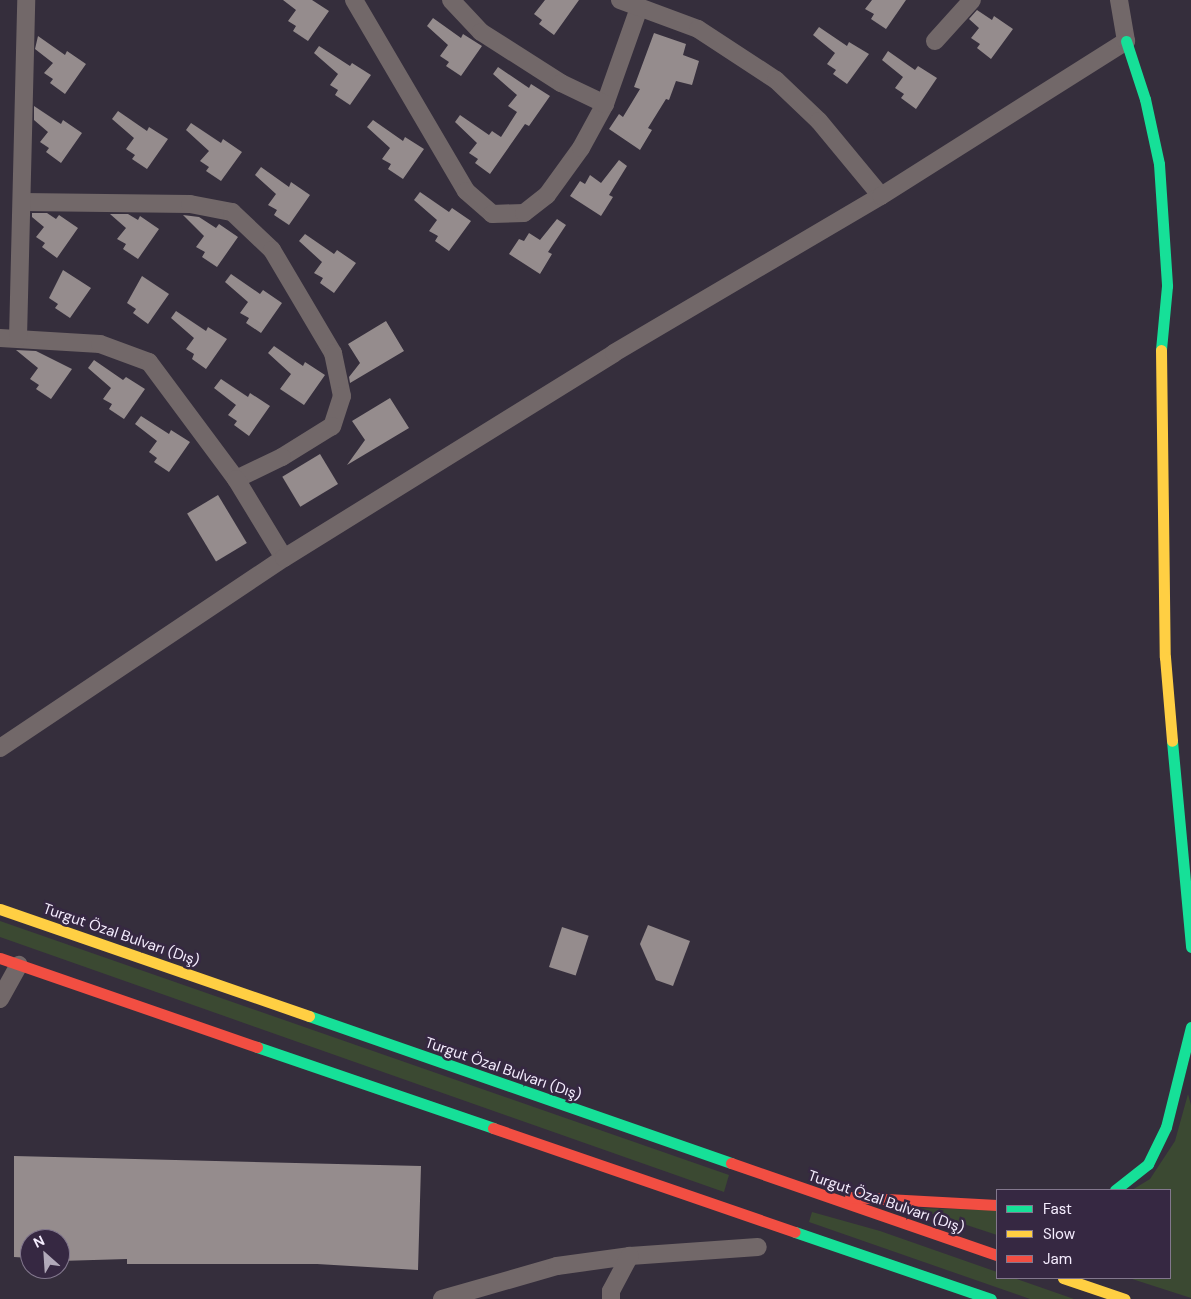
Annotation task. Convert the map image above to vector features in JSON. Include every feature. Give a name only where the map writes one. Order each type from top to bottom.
[{"type":"main road","points":[[1126,42],[1145,99],[1159,164],[1167,286],[1159,367],[1165,657],[1191,947]]},
{"type":"main road","name":"Turgut Özal Bulvarı (Dış)","points":[[0,909],[996,1256]]},
{"type":"main road","points":[[0,958],[991,1299]]},
{"type":"main road","points":[[1116,1189],[1148,1164],[1166,1127],[1191,1027]]},
{"type":"main road","points":[[822,1196],[996,1205]]},
{"type":"main road","points":[[1066,1279],[1125,1299]]},
{"type":"street","points":[[18,338],[26,0]]},
{"type":"street","points":[[354,0],[466,191],[492,214],[524,213],[547,194],[581,148],[605,104],[639,8]]},
{"type":"street","points":[[451,0],[481,32],[561,83],[605,104]]},
{"type":"street","points":[[620,0],[698,29],[776,80],[819,121],[881,196]]},
{"type":"street","points":[[935,41],[972,0]]},
{"type":"street","points":[[0,748],[284,558],[614,353],[881,196],[1126,42],[1119,0]]},
{"type":"street","points":[[22,202],[190,204],[206,207],[232,212],[272,250],[333,353],[342,396],[332,426],[282,457],[236,479]]},
{"type":"street","points":[[0,338],[100,344],[149,362],[236,479],[284,558]]},
{"type":"street","points":[[0,999],[19,965]]},
{"type":"street","points":[[442,1299],[557,1266],[630,1256],[758,1247]]},
{"type":"street","points":[[611,1299],[611,1291],[630,1256]]},
{"type":"green space","points":[[0,921],[729,1175],[724,1192],[0,937]]},
{"type":"green space","points":[[1188,1094],[1191,1105],[1191,1298],[1132,1279],[1171,1279],[1171,1189],[1134,1189],[1150,1179],[1175,1141]]},
{"type":"green space","points":[[915,1208],[996,1210],[996,1235]]},
{"type":"green space","points":[[812,1212],[880,1231],[996,1272],[996,1279],[1017,1279],[1074,1299],[1030,1299],[809,1222]]},
{"type":"building","points":[[283,0],[312,0],[329,11],[308,41],[293,31],[296,26],[288,21],[296,10]]},
{"type":"building","points":[[545,0],[579,0],[554,35],[539,24],[542,20],[534,14]]},
{"type":"building","points":[[872,0],[906,0],[886,29],[871,19],[874,14],[865,9]]},
{"type":"building","points":[[977,10],[992,20],[994,16],[1013,29],[991,59],[977,48],[980,44],[971,38],[979,28],[969,19]]},
{"type":"building","points":[[433,18],[461,38],[463,34],[482,46],[461,76],[446,66],[449,62],[440,56],[448,45],[427,26]]},
{"type":"building","points":[[819,27],[847,46],[849,42],[869,54],[847,84],[833,74],[836,70],[827,64],[835,53],[813,35]]},
{"type":"building","points":[[654,33],[686,44],[683,55],[699,61],[692,85],[676,81],[669,100],[666,99],[648,128],[652,130],[640,150],[609,129],[619,114],[623,117],[640,89],[634,87]]},
{"type":"building","points":[[38,36],[65,55],[67,51],[86,64],[65,94],[50,83],[53,79],[44,73],[53,63],[35,49]]},
{"type":"building","points":[[319,46],[350,66],[352,63],[371,75],[350,105],[335,95],[338,90],[330,85],[338,74],[314,53]]},
{"type":"building","points":[[888,51],[915,70],[918,66],[937,78],[916,109],[901,98],[904,94],[895,88],[903,77],[882,60]]},
{"type":"building","points":[[498,67],[529,88],[531,84],[550,96],[529,126],[525,124],[490,174],[475,163],[478,159],[469,153],[477,143],[455,122],[460,115],[489,135],[492,131],[501,137],[517,112],[508,106],[517,95],[493,74]]},
{"type":"building","points":[[34,106],[61,124],[63,120],[82,133],[61,163],[46,152],[49,148],[40,142],[48,132],[34,120]]},
{"type":"building","points":[[118,111],[147,131],[149,127],[168,139],[147,169],[132,159],[135,155],[126,149],[134,138],[112,119]]},
{"type":"building","points":[[373,120],[403,141],[405,137],[424,149],[403,179],[388,169],[391,164],[382,159],[390,148],[367,127]]},
{"type":"building","points":[[191,123],[221,143],[223,139],[242,152],[221,181],[206,171],[209,167],[200,161],[209,151],[186,130]]},
{"type":"building","points":[[619,160],[627,166],[609,195],[613,197],[601,216],[570,196],[580,181],[585,184],[590,175],[601,183]]},
{"type":"building","points":[[261,167],[289,187],[291,182],[310,195],[289,225],[274,215],[277,210],[268,205],[276,194],[255,175]]},
{"type":"building","points":[[420,192],[449,212],[452,208],[471,221],[449,251],[435,241],[438,236],[429,231],[437,220],[414,200]]},
{"type":"building","points":[[32,213],[47,213],[56,219],[59,215],[78,228],[57,258],[42,247],[45,243],[36,237],[44,227],[32,217]]},
{"type":"building","points":[[110,214],[128,214],[138,220],[140,216],[159,229],[138,259],[123,249],[126,244],[117,239],[126,228]]},
{"type":"building","points":[[183,215],[199,217],[216,228],[219,224],[238,237],[217,267],[202,257],[205,252],[196,247],[204,236]]},
{"type":"building","points":[[557,219],[566,225],[548,252],[552,254],[540,274],[509,254],[519,239],[524,241],[529,233],[540,240]]},
{"type":"building","points":[[305,234],[334,254],[337,250],[356,263],[334,293],[320,283],[323,278],[314,273],[322,262],[299,241]]},
{"type":"building","points":[[63,270],[91,288],[70,318],[55,308],[58,304],[49,298]]},
{"type":"building","points":[[231,274],[260,294],[263,290],[282,303],[261,333],[246,323],[249,318],[240,313],[248,302],[225,282]]},
{"type":"building","points":[[142,276],[169,294],[148,324],[133,313],[136,309],[127,303]]},
{"type":"building","points":[[176,311],[206,331],[208,327],[227,339],[206,369],[192,359],[194,354],[186,349],[194,338],[171,318]]},
{"type":"building","points":[[386,321],[404,351],[350,383],[349,377],[360,363],[348,344]]},
{"type":"building","points":[[274,346],[303,366],[305,362],[325,375],[304,405],[280,389],[291,374],[268,353]]},
{"type":"building","points":[[16,350],[36,351],[72,369],[51,399],[36,389],[39,385],[30,379],[38,368]]},
{"type":"building","points":[[94,360],[123,380],[126,377],[145,389],[124,419],[109,409],[112,404],[103,399],[111,388],[88,368]]},
{"type":"building","points":[[221,379],[248,397],[250,393],[270,406],[249,436],[234,425],[237,421],[228,415],[236,405],[214,388]]},
{"type":"building","points":[[390,398],[409,428],[347,465],[365,440],[352,421]]},
{"type":"building","points":[[141,416],[169,434],[171,430],[190,442],[169,472],[154,462],[157,458],[149,452],[157,441],[135,424]]},
{"type":"building","points":[[320,454],[338,484],[300,507],[282,477]]},
{"type":"building","points":[[218,495],[247,543],[216,562],[187,514]]},
{"type":"building","points":[[648,925],[690,941],[673,986],[656,980],[640,944]]},
{"type":"building","points":[[562,927],[589,936],[576,976],[549,967]]},
{"type":"building","points":[[14,1156],[421,1166],[418,1270],[317,1264],[127,1264],[127,1259],[70,1261],[70,1229],[20,1229],[20,1257],[14,1257]]},
{"type":"traffic: fast","points":[[1126,41],[1145,99],[1159,164],[1167,286],[1161,350]]},
{"type":"traffic: fast","points":[[1172,741],[1191,947]]},
{"type":"traffic: fast","points":[[309,1016],[731,1163]]},
{"type":"traffic: fast","points":[[1116,1189],[1148,1164],[1166,1127],[1191,1027]]},
{"type":"traffic: fast","points":[[257,1047],[493,1128]]},
{"type":"traffic: fast","points":[[795,1232],[991,1299]]},
{"type":"traffic: slow","points":[[1161,350],[1165,657],[1172,741]]},
{"type":"traffic: slow","points":[[0,909],[309,1016]]},
{"type":"traffic: slow","points":[[1066,1279],[1125,1299]]},
{"type":"traffic: jam","points":[[0,958],[257,1047]]},
{"type":"traffic: jam","points":[[493,1128],[795,1232]]},
{"type":"traffic: jam","points":[[731,1163],[996,1255]]},
{"type":"traffic: jam","points":[[850,1197],[996,1205]]}]
